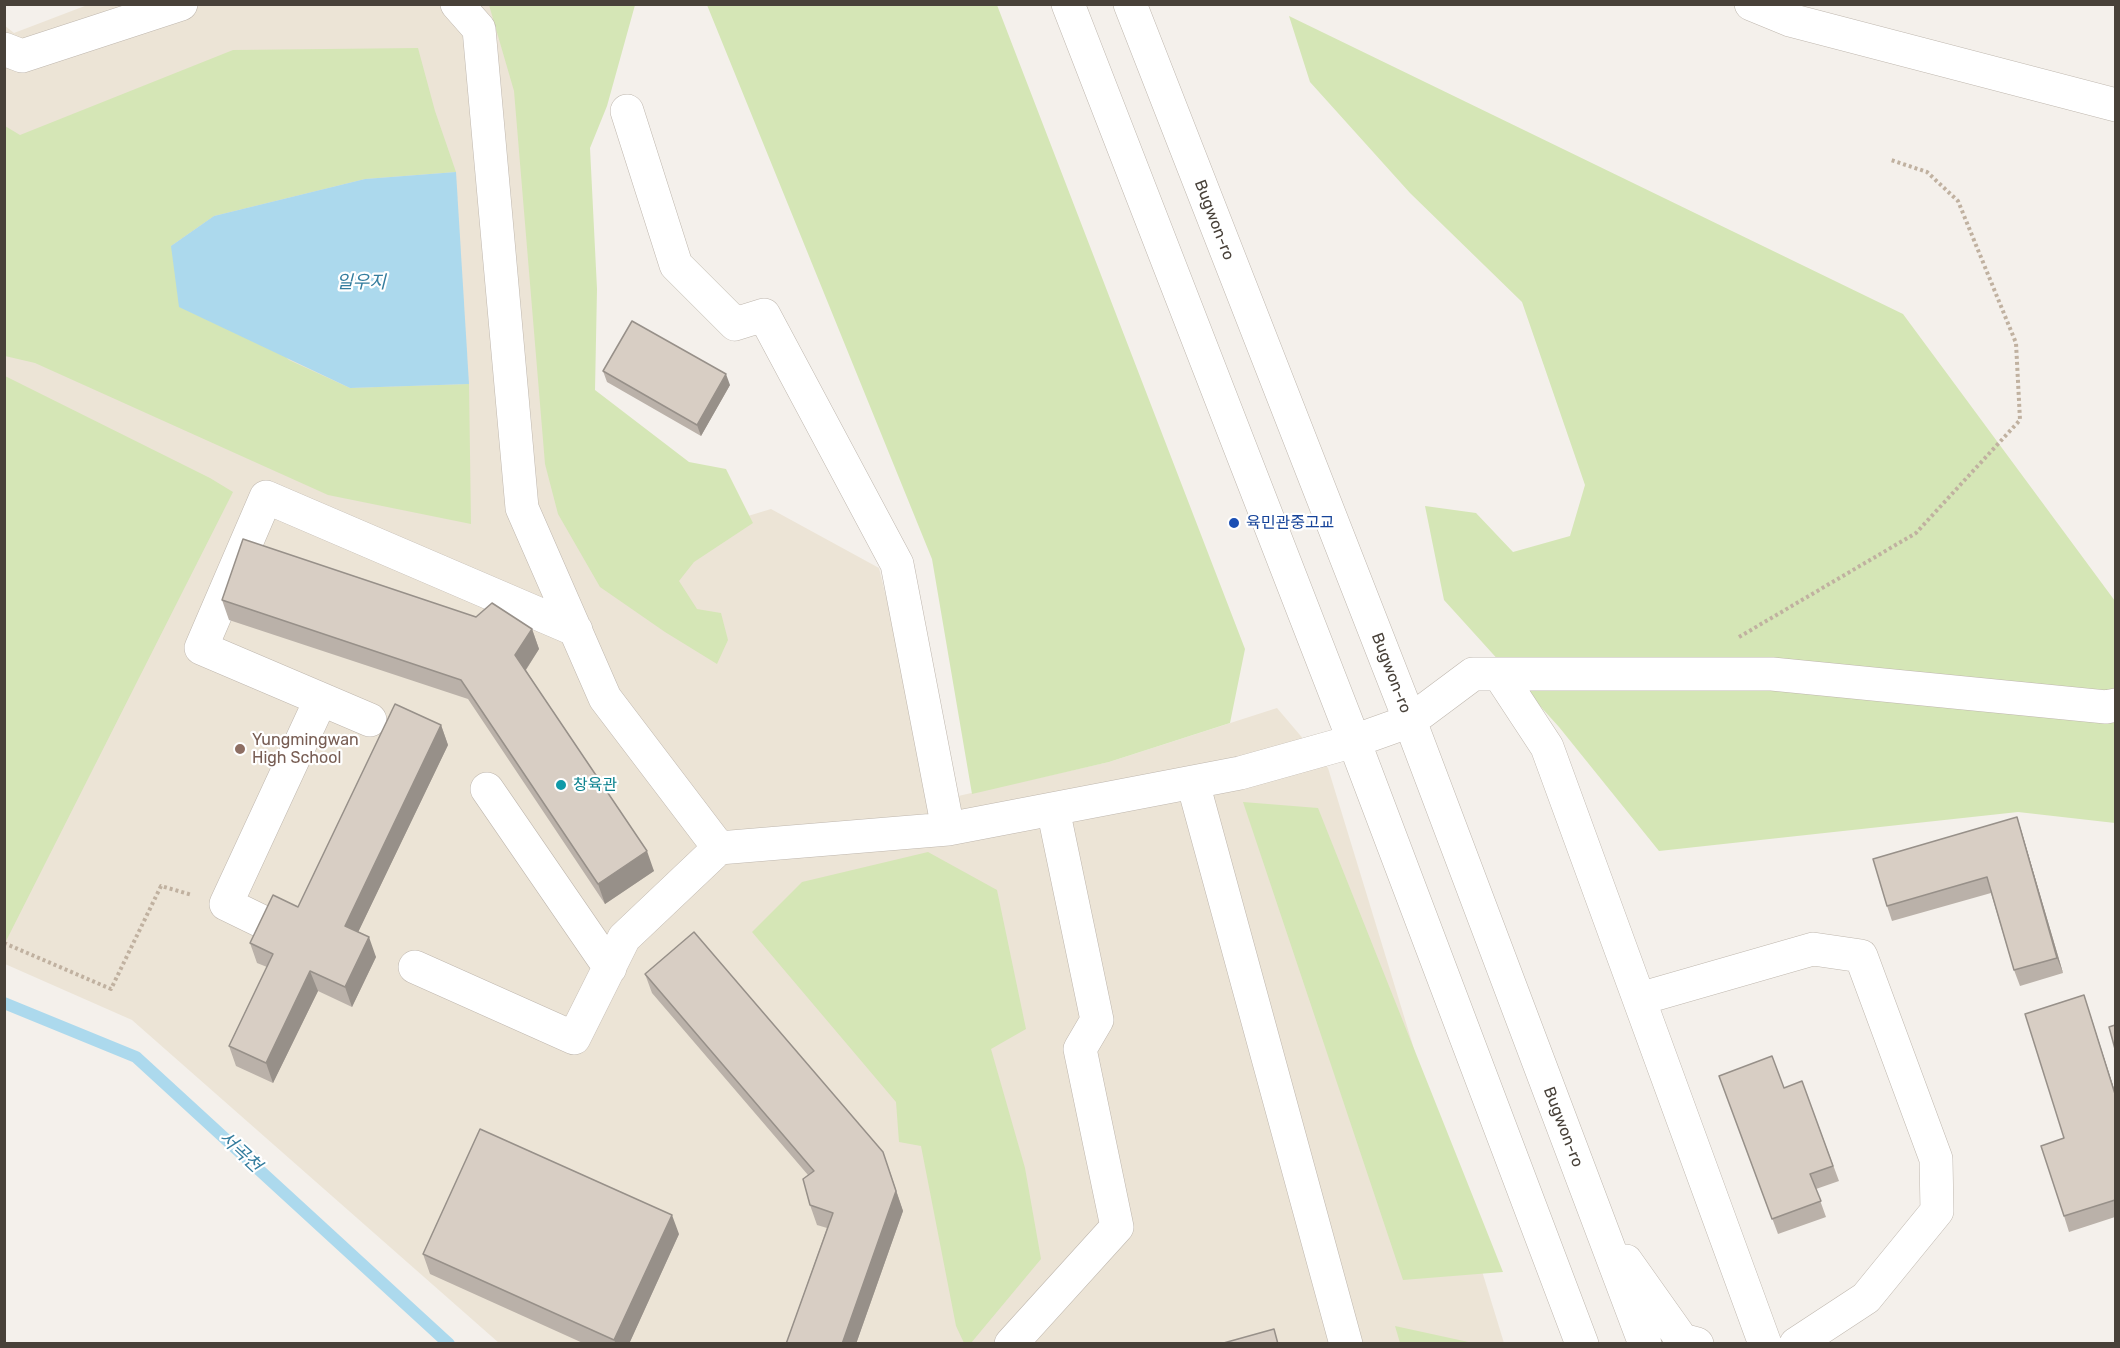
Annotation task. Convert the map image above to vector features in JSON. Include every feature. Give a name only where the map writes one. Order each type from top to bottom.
[{"type":"street","points":[[4,49],[22,56],[181,4]]},
{"type":"street","points":[[457,4],[479,29],[522,508],[605,698],[718,848]]},
{"type":"street","points":[[1068,4],[1354,741],[1582,1344]]},
{"type":"street","name":"Bugwon-ro","points":[[1130,4],[1410,721],[1645,1344]]},
{"type":"street","points":[[1751,4],[1790,20],[2115,105]]},
{"type":"street","points":[[627,111],[676,265],[735,324],[764,315],[897,564],[948,829]]},
{"type":"street","points":[[370,720],[201,648],[266,497],[576,630]]},
{"type":"street","points":[[415,967],[574,1038],[624,938],[718,848],[948,829],[1240,773],[1354,741],[1410,721],[1473,674],[1772,674],[2106,707],[2115,705]]},
{"type":"street","points":[[1499,674],[1547,747],[1765,1344]]},
{"type":"street","points":[[263,922],[226,904],[321,699]]},
{"type":"street","points":[[1193,783],[1346,1344]]},
{"type":"street","points":[[487,789],[610,968]]},
{"type":"street","points":[[1011,1344],[1117,1227],[1080,1049],[1097,1020],[1053,809]]},
{"type":"street","points":[[1639,999],[1813,949],[1861,956],[1936,1159],[1937,1211],[1866,1298],[1796,1344]]},
{"type":"street","points":[[1599,1223],[1682,1340],[1697,1344]]},
{"type":"path","points":[[1736,639],[1916,533],[2020,420],[2016,343],[1958,201],[1928,172],[1892,160]]},
{"type":"path","points":[[4,943],[111,989],[161,886],[226,904]]},
{"type":"shaded area","points":[[90,4],[548,5],[578,437],[669,540],[771,509],[879,568],[936,801],[1109,762],[1277,708],[1328,768],[1504,1343],[499,1343],[132,1020],[5,964],[4,25],[14,33]]},
{"type":"green space","points":[[489,5],[635,5],[607,106],[590,148],[597,289],[595,390],[689,462],[726,469],[753,523],[694,562],[679,581],[697,609],[721,613],[728,640],[717,664],[665,632],[600,587],[558,514],[545,464],[514,91]]},
{"type":"green space","points":[[707,5],[997,5],[1245,649],[1230,723],[1109,762],[972,794],[932,559]]},
{"type":"green space","points":[[1289,16],[1903,314],[2115,601],[2115,823],[2018,812],[1659,851],[1559,727],[1444,600],[1425,506],[1476,513],[1513,552],[1570,536],[1585,485],[1522,302],[1410,193],[1310,82]]},
{"type":"green space","points":[[418,48],[435,111],[456,172],[365,179],[214,216],[171,246],[289,360],[350,388],[469,384],[471,524],[328,495],[35,363],[5,356],[5,126],[20,135],[233,50]]},
{"type":"green space","points":[[5,376],[210,478],[233,492],[5,943]]},
{"type":"green space","points":[[1243,802],[1318,808],[1503,1272],[1403,1280]]},
{"type":"green space","points":[[928,852],[997,890],[1026,1029],[991,1049],[1025,1168],[1041,1259],[971,1343],[964,1343],[956,1326],[921,1146],[899,1142],[896,1102],[752,932],[802,882]]},
{"type":"green space","points":[[1395,1326],[1473,1343],[1400,1343]]},
{"type":"water","name":"일우지","points":[[456,172],[469,384],[350,388],[179,307],[171,246],[214,216],[365,179]]},
{"type":"building","points":[[632,321],[726,374],[697,425],[603,371]]},
{"type":"building","name":"창육관","points":[[243,539],[476,617],[492,603],[532,629],[515,655],[647,851],[598,884],[461,680],[222,600]]},
{"type":"building","points":[[395,704],[441,725],[345,926],[369,937],[345,987],[310,971],[266,1063],[229,1046],[273,954],[250,943],[273,895],[298,907]]},
{"type":"building","points":[[2017,817],[2057,958],[2014,970],[1987,877],[1887,906],[1873,859]]},
{"type":"building","points":[[694,932],[883,1152],[896,1191],[842,1344],[786,1344],[833,1213],[810,1205],[803,1179],[814,1171],[645,974]]},
{"type":"building","points":[[2084,995],[2115,1094],[2115,1200],[2064,1216],[2041,1146],[2064,1138],[2025,1014]]},
{"type":"building","points":[[2115,1025],[2115,1049],[2109,1027]]},
{"type":"building","points":[[1772,1056],[1784,1088],[1802,1081],[1833,1166],[1810,1174],[1821,1201],[1772,1219],[1719,1076]]},
{"type":"building","points":[[480,1129],[672,1215],[614,1340],[423,1254]]},
{"type":"building","points":[[1274,1329],[1278,1344],[1220,1344]]},
{"type":"waterway","name":"서곡천","points":[[4,1003],[136,1057],[449,1344]]},
{"type":"place","name":"육민관중고교","points":[[1234,523]]},
{"type":"place","name":"Yungmingwan High School","points":[[240,749]]},
{"type":"place","name":"창육관","points":[[561,785]]}]
